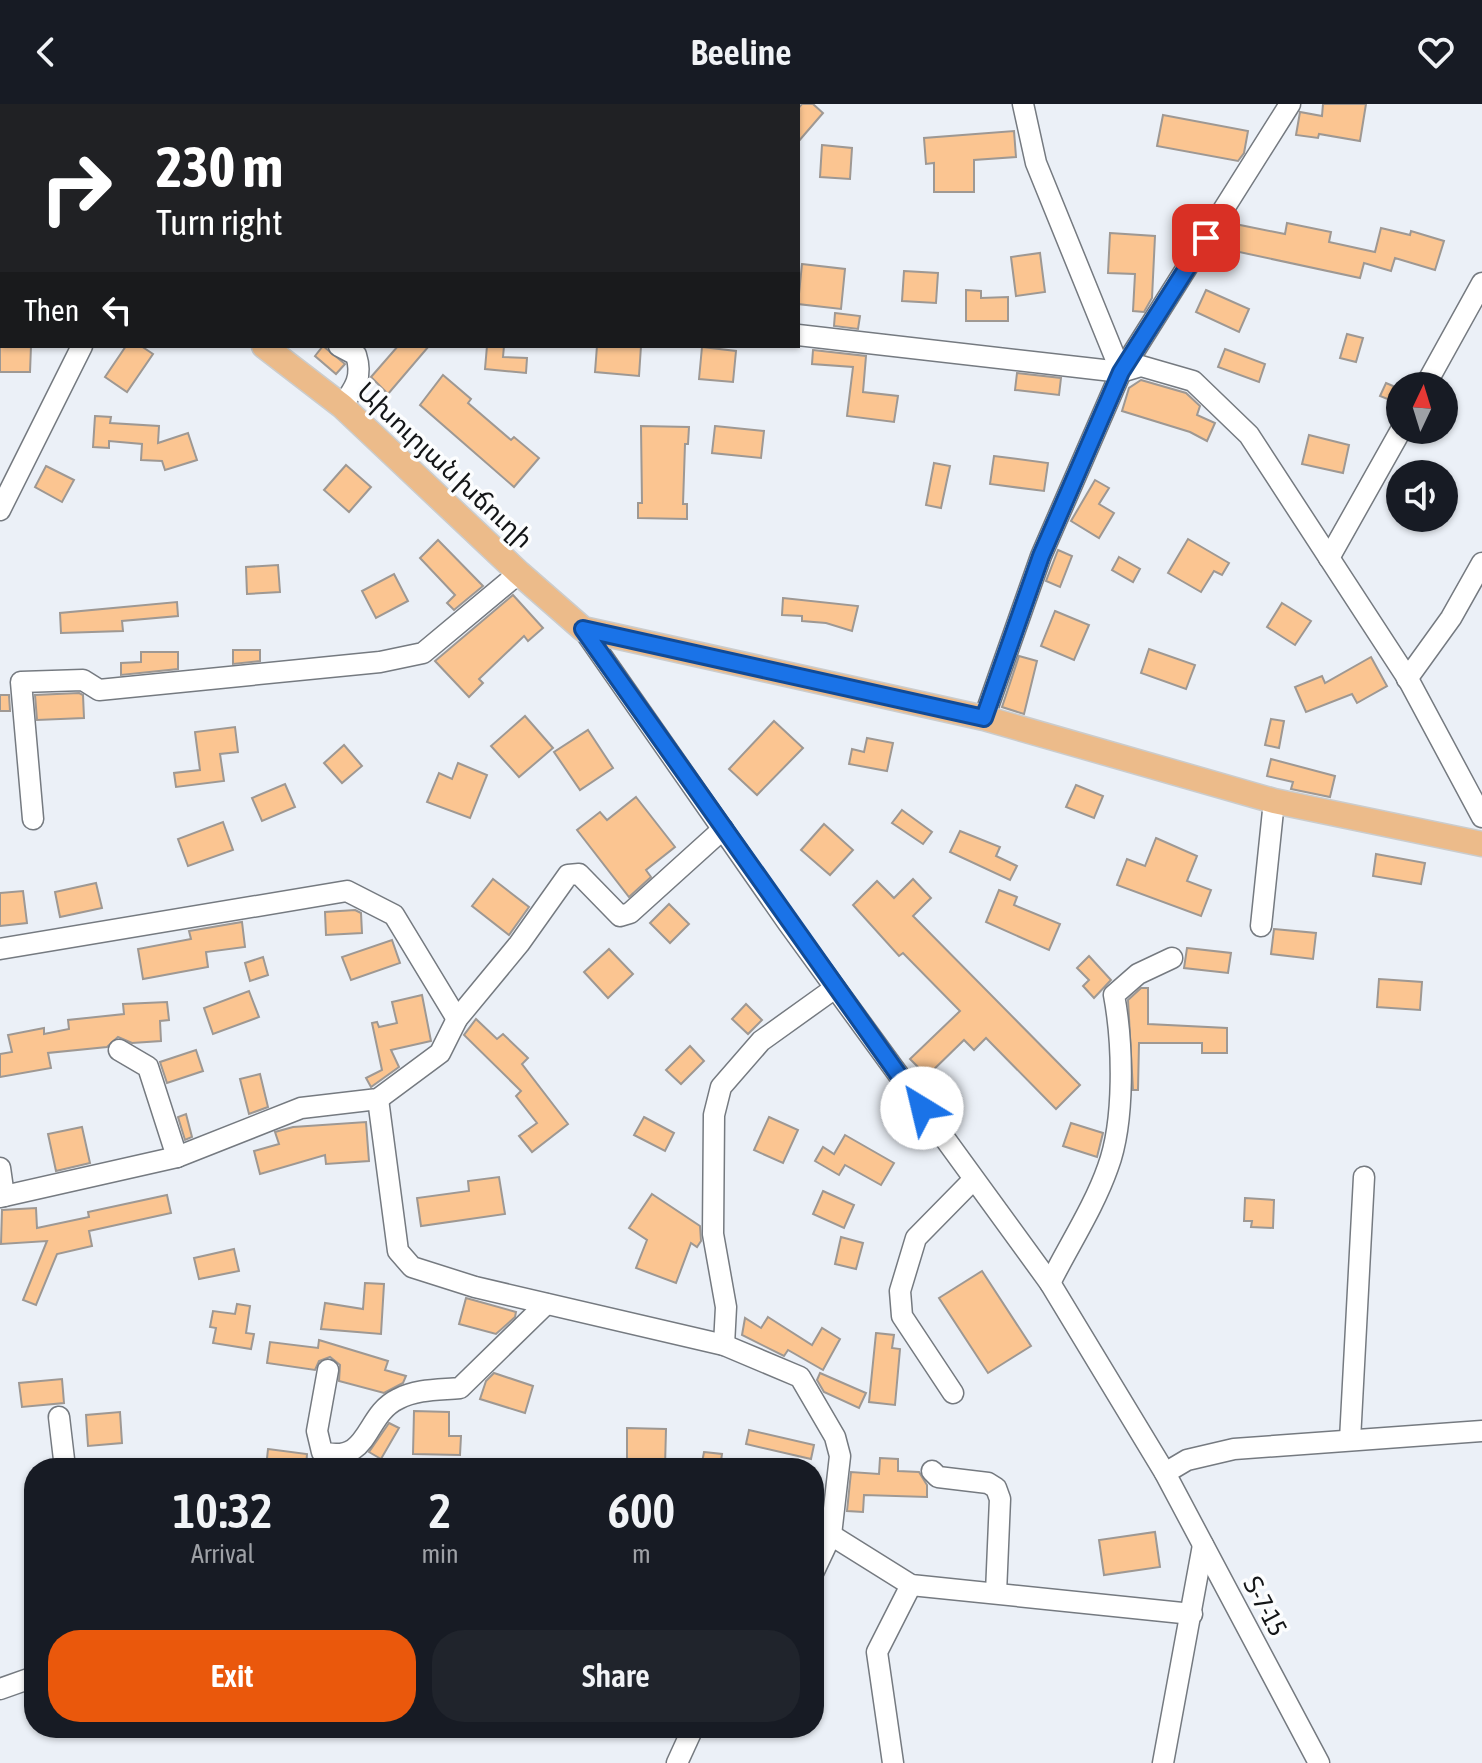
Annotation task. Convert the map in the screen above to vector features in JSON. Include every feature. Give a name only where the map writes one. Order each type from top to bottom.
[{"type":"main road","name":"Ախուրյան խճուղի","points":[[267,348],[342,406],[583,629]]},
{"type":"main road","points":[[583,629],[984,718],[1274,801],[1482,844]]},
{"type":"street","points":[[1023,104],[1036,163],[1121,372]]},
{"type":"street","points":[[984,718],[1041,556],[1121,372],[1290,104]]},
{"type":"street","points":[[1433,372],[1482,283]]},
{"type":"street","points":[[800,335],[1121,372],[1141,366],[1193,381],[1249,435],[1407,679],[1482,817]]},
{"type":"street","points":[[0,510],[81,348]]},
{"type":"street","points":[[342,406],[357,385],[360,368],[356,355],[343,348]]},
{"type":"street","points":[[1329,558],[1393,444]]},
{"type":"street","points":[[1407,679],[1451,618],[1482,563]]},
{"type":"street","points":[[33,819],[21,682],[83,680],[99,690],[380,662],[423,653],[519,573]]},
{"type":"street","name":"Տ-7-15","points":[[583,629],[835,988],[1050,1283],[1165,1473],[1319,1763]]},
{"type":"street","points":[[1261,926],[1274,801]]},
{"type":"street","points":[[0,1168],[2,1196],[177,1157],[301,1108],[378,1099],[440,1053],[457,1019],[519,944],[568,875],[579,874],[620,916],[630,913],[723,829]]},
{"type":"street","points":[[0,949],[347,891],[394,915],[457,1019]]},
{"type":"street","points":[[1050,1283],[1108,1169],[1117,1136],[1120,1023],[1114,995],[1138,974],[1172,958]]},
{"type":"street","points":[[724,1345],[726,1307],[713,1234],[714,1115],[721,1087],[761,1041],[835,988]]},
{"type":"street","points":[[119,1050],[148,1067],[177,1157]]},
{"type":"street","points":[[378,1099],[398,1251],[412,1267],[475,1287],[724,1345],[800,1377],[835,1437],[840,1456],[831,1535],[824,1550]]},
{"type":"street","points":[[1350,1440],[1364,1177]]},
{"type":"street","points":[[953,1393],[902,1316],[900,1291],[916,1238],[973,1180]]},
{"type":"street","points":[[328,1370],[317,1431],[322,1452],[337,1456],[354,1451],[394,1400],[420,1391],[460,1388],[546,1304]]},
{"type":"street","points":[[59,1417],[64,1458]]},
{"type":"street","points":[[1165,1473],[1187,1460],[1234,1449],[1482,1431]]},
{"type":"street","points":[[932,1471],[938,1477],[988,1483],[996,1488],[1000,1499],[996,1593]]},
{"type":"street","points":[[831,1535],[911,1585],[1192,1614]]},
{"type":"street","points":[[1163,1763],[1203,1545]]},
{"type":"street","points":[[893,1763],[877,1652],[911,1585]]},
{"type":"street","points":[[0,1689],[24,1681]]},
{"type":"street","points":[[677,1763],[688,1738]]},
{"type":"building","points":[[813,104],[823,113],[800,140],[800,106]]},
{"type":"building","points":[[1323,104],[1366,104],[1360,141],[1319,134],[1318,138],[1296,135],[1300,112],[1322,116]]},
{"type":"building","points":[[1163,115],[1248,131],[1244,153],[1238,161],[1157,146]]},
{"type":"building","points":[[1014,131],[1016,157],[974,160],[974,192],[934,192],[934,163],[926,164],[924,138]]},
{"type":"building","points":[[822,145],[852,148],[850,179],[820,177]]},
{"type":"building","points":[[1287,223],[1331,232],[1329,242],[1375,252],[1381,228],[1410,235],[1411,231],[1444,241],[1435,270],[1395,258],[1391,271],[1364,263],[1360,278],[1230,250],[1235,224],[1285,234]]},
{"type":"building","points":[[1110,233],[1155,236],[1152,298],[1144,312],[1133,311],[1135,274],[1108,273]]},
{"type":"building","points":[[1040,253],[1045,292],[1016,296],[1011,257]]},
{"type":"building","points":[[802,264],[845,269],[841,309],[800,304]]},
{"type":"building","points":[[904,271],[938,273],[936,303],[902,301]]},
{"type":"building","points":[[966,290],[981,291],[981,298],[1008,297],[1008,321],[966,321]]},
{"type":"building","points":[[1206,290],[1249,309],[1239,332],[1196,312]]},
{"type":"building","points":[[835,313],[860,316],[858,329],[834,326]]},
{"type":"building","points":[[1347,334],[1363,338],[1356,362],[1340,358]]},
{"type":"building","points":[[0,348],[31,348],[30,372],[0,372]]},
{"type":"building","points":[[125,348],[144,348],[153,354],[127,392],[105,377]]},
{"type":"building","points":[[321,348],[325,348],[345,364],[336,374],[315,356]]},
{"type":"building","points":[[396,348],[427,348],[388,394],[371,377]]},
{"type":"building","points":[[487,348],[504,348],[503,357],[527,358],[526,373],[485,369]]},
{"type":"building","points":[[597,348],[641,348],[639,376],[595,372]]},
{"type":"building","points":[[702,348],[736,351],[733,382],[699,379]]},
{"type":"building","points":[[1225,349],[1265,364],[1259,382],[1218,367]]},
{"type":"building","points":[[813,350],[866,356],[863,392],[898,396],[894,422],[847,416],[853,367],[812,364]]},
{"type":"building","points":[[1017,373],[1061,378],[1059,395],[1015,390]]},
{"type":"building","points":[[443,375],[471,399],[468,403],[511,440],[514,437],[539,458],[514,487],[420,405]]},
{"type":"building","points":[[1141,380],[1186,393],[1200,406],[1197,415],[1215,423],[1207,441],[1190,432],[1122,411],[1129,388]]},
{"type":"building","points":[[1386,383],[1386,398],[1380,396]]},
{"type":"building","points":[[95,416],[111,417],[110,423],[159,426],[158,443],[188,433],[197,460],[165,470],[162,461],[141,460],[142,444],[109,441],[109,448],[93,447]]},
{"type":"building","points":[[641,426],[689,427],[688,444],[685,444],[683,504],[687,504],[687,519],[638,518],[638,503],[642,503]]},
{"type":"building","points":[[715,426],[764,431],[761,458],[712,453]]},
{"type":"building","points":[[1309,435],[1349,445],[1343,473],[1302,464]]},
{"type":"building","points":[[994,456],[1048,463],[1044,491],[990,484]]},
{"type":"building","points":[[934,463],[950,466],[941,508],[926,505]]},
{"type":"building","points":[[346,465],[371,487],[349,512],[324,490]]},
{"type":"building","points":[[46,466],[74,480],[62,502],[35,487]]},
{"type":"building","points":[[1095,480],[1109,488],[1099,504],[1114,513],[1099,538],[1071,521]]},
{"type":"building","points":[[1188,539],[1229,563],[1222,575],[1214,571],[1201,592],[1168,573]]},
{"type":"building","points":[[438,540],[483,586],[454,610],[447,603],[455,595],[420,558]]},
{"type":"building","points":[[1058,550],[1072,556],[1060,587],[1046,581]]},
{"type":"building","points":[[1119,557],[1140,569],[1133,582],[1112,570]]},
{"type":"building","points":[[278,565],[280,592],[247,594],[246,567]]},
{"type":"building","points":[[394,574],[408,601],[376,618],[362,591]]},
{"type":"building","points":[[513,595],[543,628],[528,641],[524,636],[479,679],[483,683],[469,697],[435,661]]},
{"type":"building","points":[[783,598],[858,606],[852,631],[826,623],[802,621],[802,616],[782,615]]},
{"type":"building","points":[[177,602],[178,616],[122,621],[123,631],[61,633],[60,613]]},
{"type":"building","points":[[1282,603],[1311,621],[1295,645],[1267,627]]},
{"type":"building","points":[[1055,611],[1089,625],[1074,660],[1041,646]]},
{"type":"building","points":[[1149,649],[1195,665],[1186,689],[1141,673]]},
{"type":"building","points":[[233,650],[260,650],[260,661],[233,664]]},
{"type":"building","points":[[141,652],[178,652],[178,669],[121,675],[121,663],[141,662]]},
{"type":"building","points":[[1019,656],[1037,661],[1024,714],[1002,707]]},
{"type":"building","points":[[1371,657],[1387,686],[1357,703],[1352,694],[1306,712],[1295,687],[1322,676],[1325,683]]},
{"type":"building","points":[[0,695],[9,695],[10,711],[0,711]]},
{"type":"building","points":[[35,695],[83,695],[84,718],[37,720]]},
{"type":"building","points":[[525,716],[553,748],[519,777],[491,746]]},
{"type":"building","points":[[1271,719],[1284,721],[1279,748],[1265,745]]},
{"type":"building","points":[[774,721],[803,748],[757,795],[729,769]]},
{"type":"building","points":[[235,727],[238,752],[220,754],[224,781],[176,787],[174,773],[200,770],[195,732]]},
{"type":"building","points":[[588,730],[613,768],[580,790],[554,752]]},
{"type":"building","points":[[867,738],[893,743],[887,771],[849,764],[852,749],[864,752]]},
{"type":"building","points":[[344,745],[362,766],[342,783],[324,763]]},
{"type":"building","points":[[1271,759],[1335,776],[1330,797],[1291,789],[1293,782],[1267,776]]},
{"type":"building","points":[[458,763],[487,775],[470,818],[427,802],[439,773],[452,779]]},
{"type":"building","points":[[285,784],[295,807],[262,821],[252,798]]},
{"type":"building","points":[[1076,785],[1103,796],[1094,818],[1066,807]]},
{"type":"building","points":[[636,797],[675,847],[646,870],[651,877],[629,897],[577,830],[600,812],[607,820]]},
{"type":"building","points":[[902,810],[932,832],[923,844],[892,823]]},
{"type":"building","points":[[223,822],[233,850],[188,866],[178,839]]},
{"type":"building","points":[[824,824],[853,850],[830,875],[801,850]]},
{"type":"building","points":[[960,831],[1000,847],[996,856],[1017,866],[1010,880],[950,852]]},
{"type":"building","points":[[1156,838],[1197,856],[1187,881],[1211,890],[1201,916],[1117,885],[1127,859],[1145,866]]},
{"type":"building","points":[[1376,854],[1425,863],[1421,884],[1373,876]]},
{"type":"building","points":[[493,879],[529,907],[509,935],[472,906]]},
{"type":"building","points":[[913,879],[931,898],[913,916],[1080,1085],[1056,1109],[986,1038],[974,1050],[964,1040],[927,1076],[910,1059],[960,1011],[903,953],[899,956],[853,905],[877,881],[894,898]]},
{"type":"building","points":[[96,883],[102,908],[60,917],[55,892]]},
{"type":"building","points":[[999,890],[1017,897],[1014,905],[1060,924],[1049,950],[986,922]]},
{"type":"building","points":[[23,891],[27,923],[0,926],[0,893]]},
{"type":"building","points":[[669,904],[689,924],[670,943],[650,923]]},
{"type":"building","points":[[355,910],[361,913],[362,933],[326,935],[325,912]]},
{"type":"building","points":[[242,922],[245,947],[206,952],[208,967],[143,979],[138,949],[191,939],[189,931]]},
{"type":"building","points":[[1274,929],[1316,933],[1313,959],[1271,954]]},
{"type":"building","points":[[392,940],[400,963],[351,980],[342,957]]},
{"type":"building","points":[[1187,948],[1231,953],[1228,973],[1184,968]]},
{"type":"building","points":[[609,949],[633,974],[608,998],[584,972]]},
{"type":"building","points":[[1089,956],[1111,980],[1094,998],[1083,986],[1089,980],[1077,968]]},
{"type":"building","points":[[263,957],[268,975],[250,981],[245,963]]},
{"type":"building","points":[[1379,979],[1422,982],[1420,1010],[1377,1007]]},
{"type":"building","points":[[1141,988],[1148,988],[1148,1024],[1227,1028],[1227,1053],[1202,1053],[1202,1043],[1139,1043],[1138,1090],[1133,1090],[1128,1000]]},
{"type":"building","points":[[249,991],[259,1017],[213,1034],[204,1008]]},
{"type":"building","points":[[422,995],[431,1041],[391,1050],[399,1067],[371,1087],[366,1078],[382,1070],[372,1023],[377,1022],[379,1027],[397,1023],[392,1002]]},
{"type":"building","points":[[167,1002],[169,1020],[160,1021],[161,1041],[132,1043],[118,1037],[107,1047],[48,1053],[51,1068],[0,1077],[0,1054],[12,1052],[8,1035],[44,1028],[44,1034],[69,1029],[68,1020],[124,1014],[123,1004]]},
{"type":"building","points":[[746,1004],[762,1020],[748,1034],[732,1019]]},
{"type":"building","points":[[476,1019],[497,1039],[503,1034],[528,1058],[522,1064],[568,1124],[532,1152],[519,1136],[537,1123],[516,1096],[521,1091],[464,1035]]},
{"type":"building","points":[[690,1046],[704,1061],[681,1084],[666,1070]]},
{"type":"building","points":[[196,1050],[203,1071],[167,1083],[160,1062]]},
{"type":"building","points":[[260,1074],[268,1107],[249,1114],[240,1079]]},
{"type":"building","points":[[186,1114],[192,1137],[185,1140],[178,1117]]},
{"type":"building","points":[[644,1117],[674,1133],[665,1151],[634,1135]]},
{"type":"building","points":[[769,1117],[798,1130],[783,1163],[754,1150]]},
{"type":"building","points":[[366,1122],[369,1161],[326,1164],[325,1155],[260,1174],[254,1151],[279,1144],[275,1132],[293,1127]]},
{"type":"building","points":[[1071,1123],[1103,1133],[1097,1157],[1063,1146]]},
{"type":"building","points":[[82,1127],[90,1163],[56,1171],[48,1134]]},
{"type":"building","points":[[845,1135],[894,1163],[881,1185],[845,1165],[839,1175],[815,1161],[823,1147],[834,1154]]},
{"type":"building","points":[[499,1177],[505,1214],[421,1226],[417,1198],[469,1191],[468,1181]]},
{"type":"building","points":[[823,1191],[854,1205],[844,1228],[813,1214]]},
{"type":"building","points":[[652,1194],[700,1226],[701,1241],[697,1247],[691,1243],[676,1283],[636,1268],[647,1240],[629,1228]]},
{"type":"building","points":[[167,1195],[171,1213],[89,1231],[92,1246],[57,1254],[36,1305],[23,1300],[47,1241],[1,1244],[2,1210],[36,1208],[37,1228],[89,1217],[88,1212]]},
{"type":"building","points":[[1245,1198],[1274,1200],[1273,1228],[1251,1227],[1252,1221],[1244,1221]]},
{"type":"building","points":[[841,1237],[863,1243],[856,1269],[835,1264]]},
{"type":"building","points":[[234,1249],[239,1271],[199,1279],[194,1258]]},
{"type":"building","points":[[982,1271],[1031,1346],[988,1373],[939,1298]]},
{"type":"building","points":[[365,1283],[384,1284],[381,1334],[321,1329],[325,1303],[363,1309]]},
{"type":"building","points":[[466,1298],[516,1312],[515,1317],[496,1334],[459,1324]]},
{"type":"building","points":[[237,1304],[250,1306],[246,1333],[254,1334],[251,1349],[213,1343],[216,1328],[210,1327],[213,1311],[235,1314]]},
{"type":"building","points":[[768,1317],[812,1345],[822,1328],[840,1339],[823,1370],[788,1350],[784,1356],[742,1335],[745,1318],[761,1328]]},
{"type":"building","points":[[876,1333],[894,1335],[892,1348],[900,1349],[895,1405],[869,1402]]},
{"type":"building","points":[[319,1340],[388,1361],[385,1370],[406,1376],[403,1383],[384,1393],[339,1381],[340,1365],[330,1357],[319,1361],[315,1370],[267,1363],[270,1342],[318,1348]]},
{"type":"building","points":[[494,1373],[533,1386],[525,1413],[480,1399],[486,1381]]},
{"type":"building","points":[[820,1373],[866,1393],[859,1408],[824,1392],[817,1380]]},
{"type":"building","points":[[62,1379],[64,1403],[22,1407],[19,1383]]},
{"type":"building","points":[[414,1411],[449,1412],[449,1436],[461,1436],[460,1455],[413,1454]]},
{"type":"building","points":[[120,1412],[122,1443],[88,1446],[86,1415]]},
{"type":"building","points":[[389,1423],[399,1428],[382,1458],[369,1452]]},
{"type":"building","points":[[627,1428],[666,1429],[665,1458],[627,1458]]},
{"type":"building","points":[[749,1430],[814,1445],[811,1458],[807,1458],[746,1444]]},
{"type":"building","points":[[268,1449],[307,1454],[307,1458],[267,1458]]},
{"type":"building","points":[[704,1452],[722,1454],[721,1458],[703,1458]]},
{"type":"building","points":[[880,1458],[898,1459],[898,1471],[919,1472],[927,1485],[927,1497],[864,1495],[863,1512],[847,1511],[851,1472],[879,1474]]},
{"type":"building","points":[[1155,1532],[1160,1567],[1104,1575],[1099,1540]]},
{"type":"route","points":[[922,1108],[788,923],[583,629],[984,718],[1041,556],[1121,372],[1206,238]]}]
